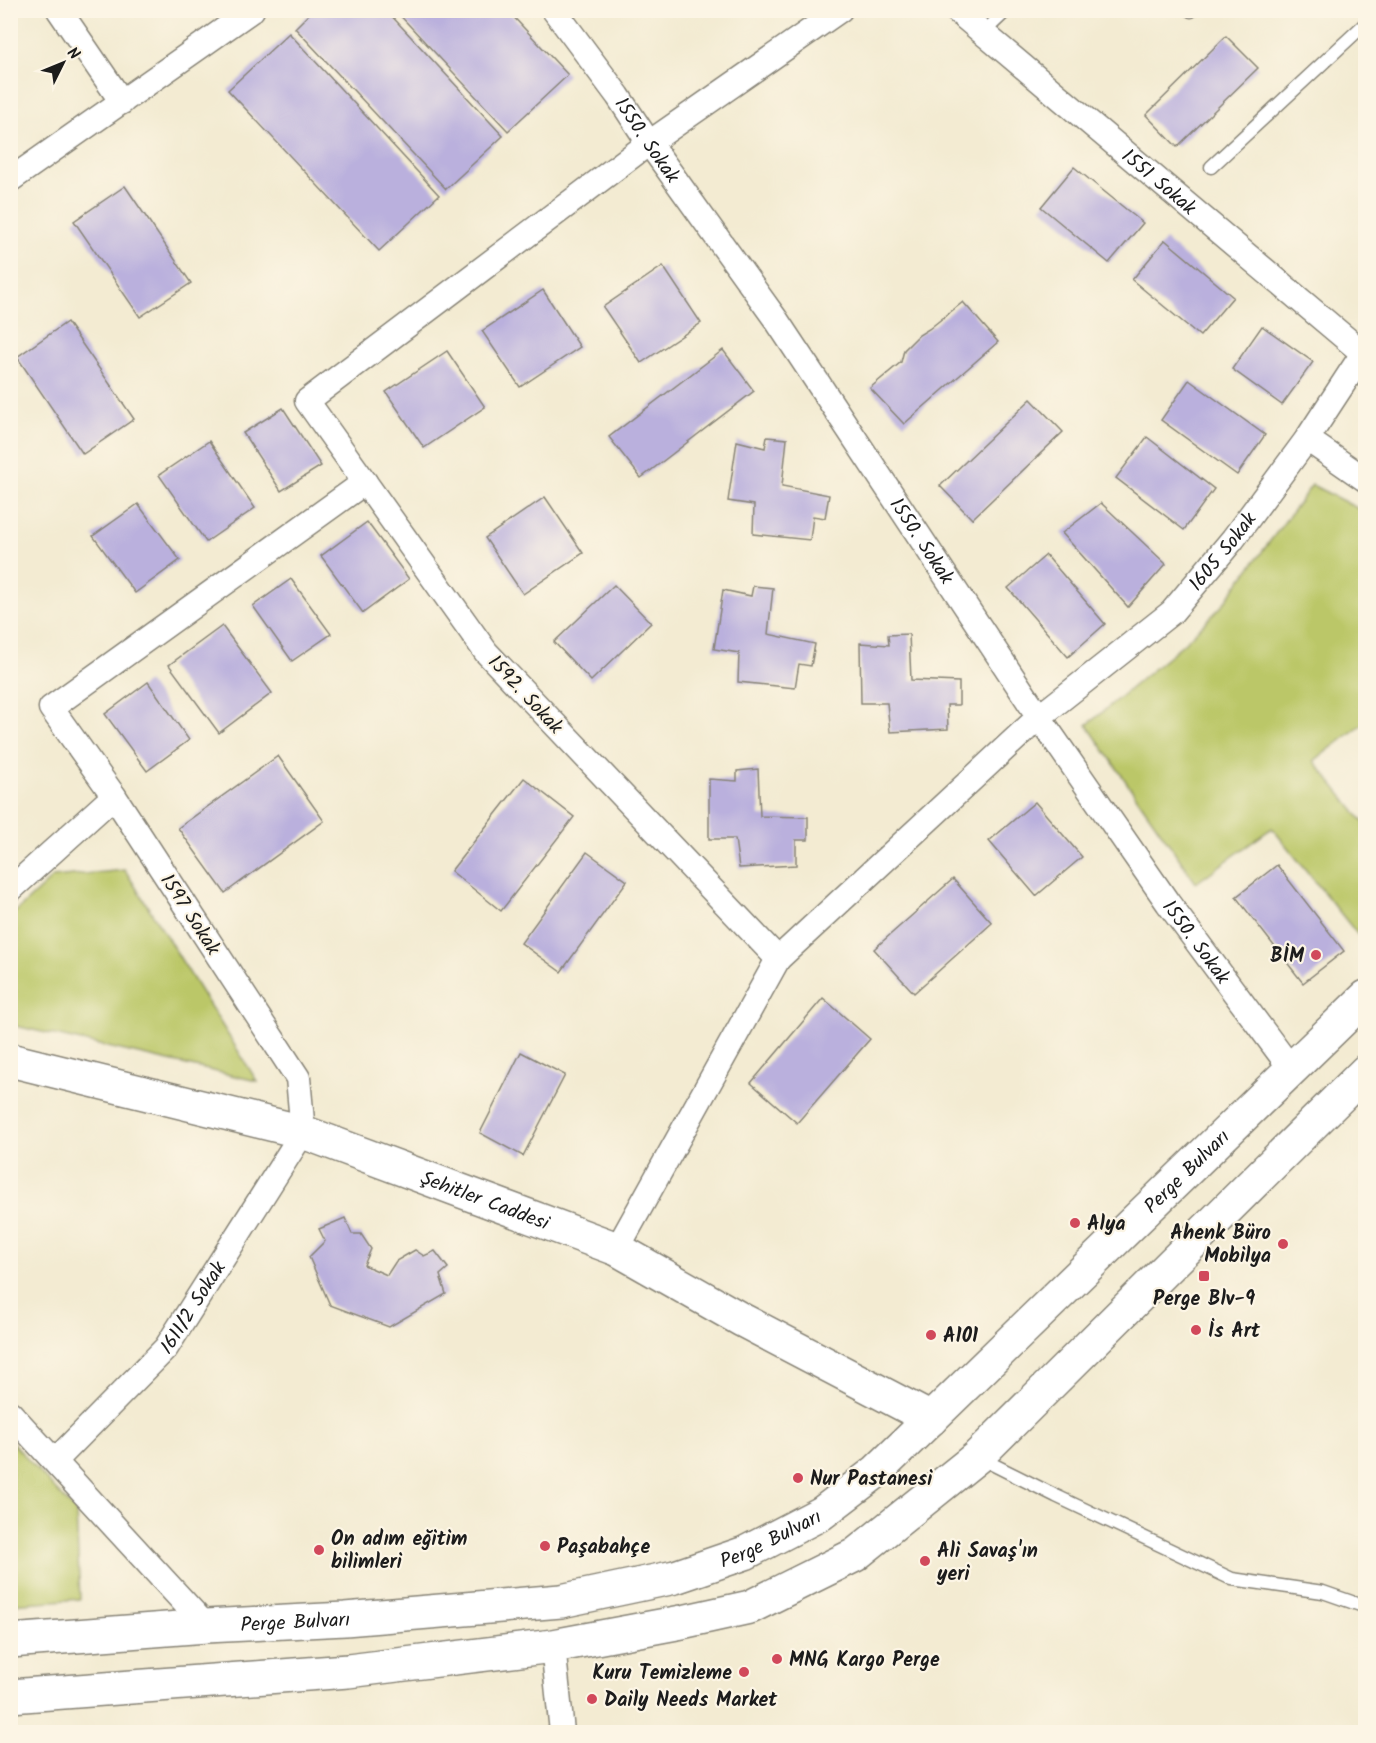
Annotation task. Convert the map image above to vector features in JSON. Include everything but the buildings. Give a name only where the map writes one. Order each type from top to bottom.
[{"type":"main road","name":"Perge Bulvarı","points":[[10,1641],[206,1626],[345,1619],[561,1601],[675,1577],[745,1553],[822,1513],[877,1471],[1365,997]]},
{"type":"main road","name":"Şehitler Caddesi","points":[[10,1060],[303,1132],[617,1249],[742,1320],[931,1419]]},
{"type":"main road","points":[[10,1696],[348,1671],[553,1646],[750,1607],[855,1555],[977,1457],[1365,1071]]},
{"type":"street","points":[[59,10],[122,102]]},
{"type":"street","points":[[10,180],[252,10]]},
{"type":"street","name":"1550. Sokak","points":[[554,10],[618,96],[649,143],[777,321],[1040,717],[1168,903],[1292,1070]]},
{"type":"street","points":[[649,143],[840,10]]},
{"type":"street","name":"1551 Sokak","points":[[956,10],[1364,351]]},
{"type":"street","name":"1592. Sokak","points":[[649,143],[307,401],[486,651],[778,959]]},
{"type":"street","name":"1605 Sokak","points":[[617,1249],[778,959],[1040,717],[1172,612],[1233,539],[1306,439],[1364,351]]},
{"type":"street","points":[[1306,439],[1365,480]]},
{"type":"street","name":"1597 Sokak","points":[[303,1132],[298,1078],[114,796],[51,708],[365,482]]},
{"type":"street","points":[[10,890],[114,796]]},
{"type":"street","name":"1611/2 Sokak","points":[[55,1461],[166,1348],[303,1132]]},
{"type":"street","points":[[10,1413],[206,1626]]},
{"type":"street","points":[[553,1646],[562,1732]]},
{"type":"lane","points":[[983,33],[1007,10]]},
{"type":"lane","points":[[1211,167],[1365,23]]},
{"type":"lane","points":[[977,1457],[1232,1579],[1323,1592],[1365,1607]]},
{"type":"green space","points":[[1312,485],[1365,512],[1365,722],[1314,761],[1365,824],[1365,929],[1358,935],[1272,828],[1196,883],[1087,725],[1183,644],[1220,608]]},
{"type":"green space","points":[[125,870],[257,1081],[11,1025],[11,916],[53,877]]},
{"type":"green space","points":[[11,1441],[76,1512],[80,1599],[11,1604]]},
{"type":"place","name":"BİM","points":[[1316,955]]},
{"type":"place","name":"Alya","points":[[1075,1223]]},
{"type":"place","name":"Ahenk Büro Mobilya","points":[[1283,1244]]},
{"type":"place","name":"Perge Blv-9","points":[[1204,1276]]},
{"type":"place","name":"İs Art","points":[[1196,1330]]},
{"type":"place","name":"A101","points":[[931,1335]]},
{"type":"place","name":"Nur Pastanesi","points":[[798,1478]]},
{"type":"place","name":"Paşabahçe","points":[[545,1546]]},
{"type":"place","name":"On adım eğitim bilimleri","points":[[319,1550]]},
{"type":"place","name":"Ali Savaş'ın yeri","points":[[925,1561]]},
{"type":"place","name":"MNG Kargo Perge","points":[[777,1659]]},
{"type":"place","name":"Kuru Temizleme","points":[[744,1672]]},
{"type":"place","name":"Daily Needs Market","points":[[592,1699]]}]
